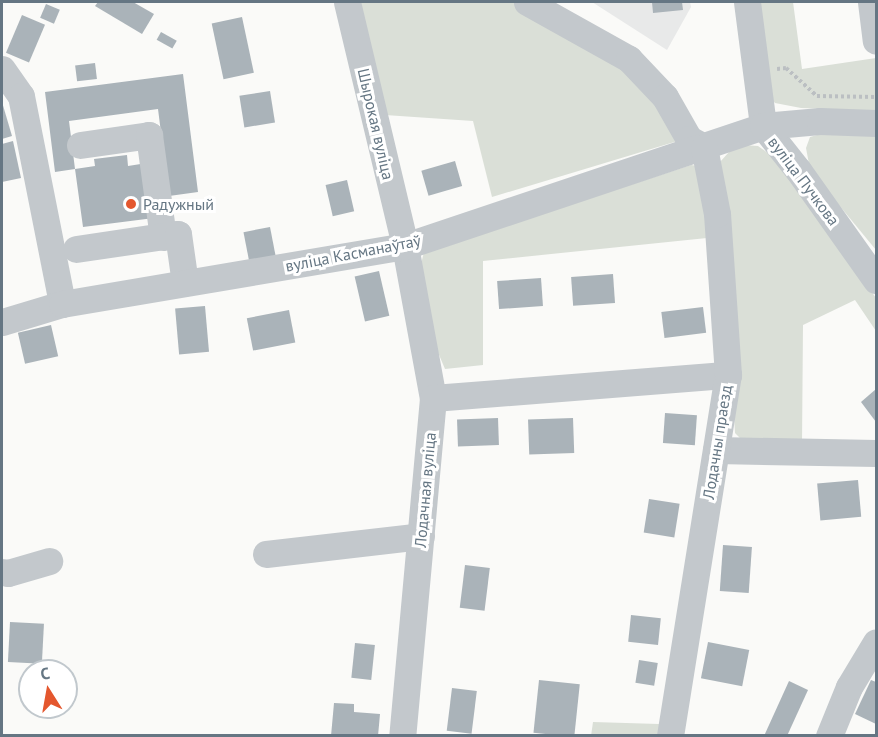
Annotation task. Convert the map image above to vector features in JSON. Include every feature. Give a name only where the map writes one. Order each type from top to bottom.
[{"type":"street","name":"Шырокая вуліца","points":[[347,2],[405,246]]},
{"type":"street","points":[[527,2],[629,59],[666,97],[689,139],[704,147]]},
{"type":"street","name":"вуліца Пучкова","points":[[747,2],[763,126],[798,170],[876,280]]},
{"type":"street","points":[[872,2],[876,41]]},
{"type":"street","points":[[2,69],[21,96],[62,304]]},
{"type":"street","name":"вуліца Касманаўтаў","points":[[2,322],[62,304],[405,246],[763,126],[820,121],[876,123]]},
{"type":"street","points":[[80,145],[149,135],[164,237]]},
{"type":"street","name":"Лодачны праезд","points":[[670,735],[728,375],[717,214],[704,147]]},
{"type":"street","points":[[76,249],[178,234],[185,283]]},
{"type":"street","name":"Лодачная вуліца","points":[[402,735],[433,398],[405,246]]},
{"type":"street","points":[[433,398],[728,375]]},
{"type":"street","points":[[716,450],[876,453]]},
{"type":"street","points":[[266,554],[421,536]]},
{"type":"street","points":[[2,572],[8,573],[49,561]]},
{"type":"street","points":[[829,735],[849,687],[876,642]]},
{"type":"shaded area","points":[[354,2],[513,2],[628,64],[681,140],[492,197],[473,121],[385,115]]},
{"type":"shaded area","points":[[592,2],[690,2],[691,7],[667,50]]},
{"type":"shaded area","points":[[759,2],[793,2],[802,69],[876,58],[876,111],[801,108],[775,103],[769,96]]},
{"type":"shaded area","points":[[824,133],[876,135],[876,250],[820,182],[809,164],[806,148],[810,137]]},
{"type":"shaded area","points":[[743,145],[758,146],[772,156],[800,188],[876,298],[876,331],[855,300],[803,325],[802,444],[745,443],[735,433],[720,162],[729,152]]},
{"type":"shaded area","points":[[691,165],[699,166],[707,238],[483,261],[483,365],[445,369],[437,350],[419,272],[424,252]]},
{"type":"shaded area","points":[[593,722],[659,724],[675,736],[591,736]]},
{"type":"building","points":[[98,2],[133,2],[154,14],[142,34],[95,6]]},
{"type":"building","points":[[652,2],[682,2],[683,10],[653,13]]},
{"type":"building","points":[[46,4],[60,10],[54,24],[40,18]]},
{"type":"building","points":[[22,15],[45,25],[29,63],[6,53]]},
{"type":"building","points":[[242,17],[254,73],[224,79],[212,23]]},
{"type":"building","points":[[161,32],[177,41],[172,49],[157,40]]},
{"type":"building","points":[[95,63],[97,79],[77,81],[75,65]]},
{"type":"building","points":[[183,74],[198,192],[169,196],[158,109],[69,121],[75,169],[55,172],[45,92]]},
{"type":"building","points":[[270,91],[275,123],[244,127],[239,96]]},
{"type":"building","points":[[2,102],[12,136],[2,139]]},
{"type":"building","points":[[13,141],[21,178],[2,182],[2,144]]},
{"type":"building","points":[[127,155],[128,166],[147,163],[154,218],[83,227],[75,169],[95,166],[94,159]]},
{"type":"building","points":[[455,161],[462,186],[429,196],[421,171]]},
{"type":"building","points":[[347,180],[354,211],[333,216],[326,185]]},
{"type":"building","points":[[270,227],[276,257],[249,263],[243,232]]},
{"type":"building","points":[[379,271],[389,316],[365,321],[355,277]]},
{"type":"building","points":[[613,274],[615,303],[573,306],[571,277]]},
{"type":"building","points":[[541,278],[543,306],[499,309],[497,281]]},
{"type":"building","points":[[205,306],[209,352],[179,354],[175,309]]},
{"type":"building","points":[[703,307],[706,333],[664,338],[661,312]]},
{"type":"building","points":[[289,310],[295,342],[253,351],[247,318]]},
{"type":"building","points":[[51,325],[58,356],[25,364],[18,333]]},
{"type":"building","points":[[876,389],[876,422],[861,402]]},
{"type":"building","points":[[665,413],[697,415],[695,445],[663,443]]},
{"type":"building","points":[[498,418],[499,445],[458,446],[457,419]]},
{"type":"building","points":[[573,418],[574,453],[529,455],[528,420]]},
{"type":"building","points":[[858,480],[861,517],[820,520],[817,484]]},
{"type":"building","points":[[649,499],[680,504],[674,537],[644,533]]},
{"type":"building","points":[[723,545],[752,547],[749,593],[720,591]]},
{"type":"building","points":[[465,565],[490,568],[485,611],[460,608]]},
{"type":"building","points":[[631,615],[661,618],[658,645],[628,642]]},
{"type":"building","points":[[10,622],[44,624],[42,659],[18,659],[18,662],[8,662]]},
{"type":"building","points":[[708,642],[749,650],[742,686],[701,678]]},
{"type":"building","points":[[355,643],[375,645],[371,680],[351,678]]},
{"type":"building","points":[[639,660],[658,663],[654,686],[635,683]]},
{"type":"building","points":[[539,680],[580,684],[574,736],[533,733]]},
{"type":"building","points":[[871,680],[876,682],[876,724],[855,714]]},
{"type":"building","points":[[789,681],[808,690],[787,736],[764,736]]},
{"type":"building","points":[[452,688],[477,691],[472,734],[447,731]]},
{"type":"building","points":[[334,703],[354,704],[354,712],[380,714],[378,736],[331,736]]},
{"type":"place","name":"Радужный","points":[[131,204]]}]
